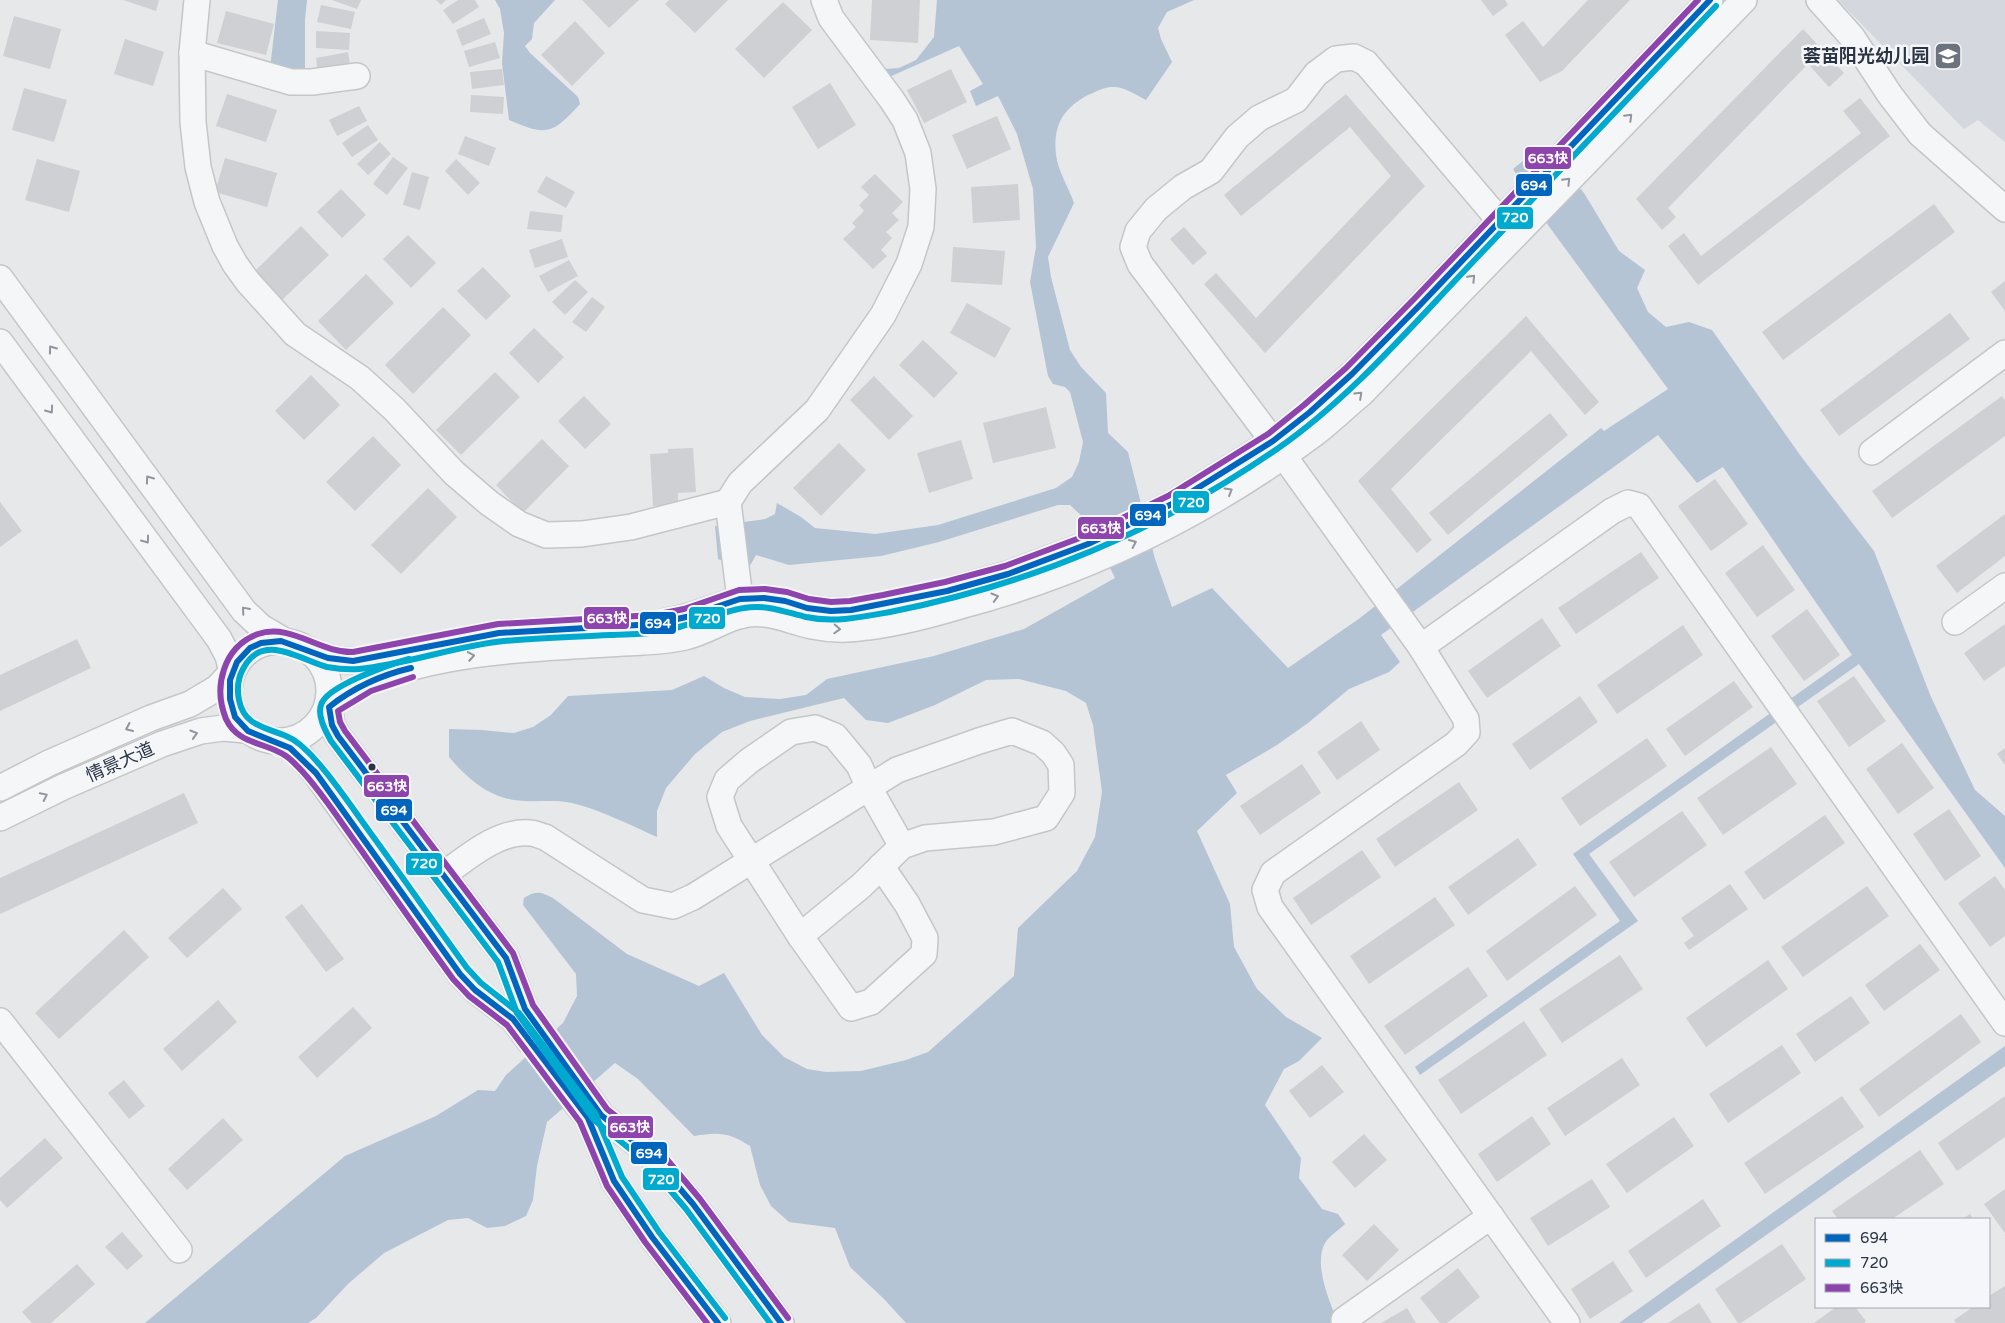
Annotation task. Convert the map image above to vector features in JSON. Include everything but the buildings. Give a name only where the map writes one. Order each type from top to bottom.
[{"type":"street","points":[[197,0],[192,53],[193,122],[198,167],[207,202],[235,264],[248,282],[295,334],[360,378],[394,409],[454,473],[489,503],[519,524],[546,535],[582,534],[729,510]]},
{"type":"street","points":[[824,0],[831,18],[892,100],[904,120],[918,153],[923,189],[921,227],[909,264],[883,316],[817,410],[740,483],[729,510],[740,597],[764,614],[813,626],[839,630],[868,627],[942,611],[1019,590],[1091,552],[1167,516],[1278,449],[1317,432],[1361,394],[1509,221],[1663,67],[1744,0]]},
{"type":"street","points":[[1663,67],[1710,0]]},
{"type":"street","points":[[1818,0],[1852,37],[1890,95],[1920,134],[2005,208]]},
{"type":"street","points":[[192,53],[291,82],[312,82],[357,76]]},
{"type":"street","points":[[1509,221],[1366,63],[1354,57],[1336,59],[1316,74],[1296,100],[1259,118],[1237,137],[1211,171],[1183,186],[1156,209],[1138,231],[1134,247],[1140,264],[1378,587],[1415,639],[1466,719],[1467,732],[1456,744],[1273,873],[1265,890],[1270,907],[1566,1323]]},
{"type":"street","points":[[0,278],[244,611],[261,626],[283,640],[327,658],[349,662],[499,633],[655,624],[686,618],[740,597]]},
{"type":"street","points":[[0,342],[219,639],[228,656],[232,672]]},
{"type":"street","points":[[1872,452],[2005,353]]},
{"type":"street","points":[[1415,639],[1612,511],[1628,503],[1639,506],[2005,1022]]},
{"type":"street","points":[[1955,622],[2005,586]]},
{"type":"street","points":[[279,741],[302,735],[312,729],[322,719],[328,707],[353,690],[404,669],[502,650],[659,641],[686,637],[740,597]]},
{"type":"street","points":[[283,640],[267,641],[249,649],[237,661],[232,672],[229,694],[231,706],[239,723],[246,730],[279,741],[298,753],[326,786],[460,974],[475,990],[536,1038],[585,1103],[652,1156],[693,1204],[781,1323]]},
{"type":"street","points":[[306,649],[318,660],[329,678],[328,707],[332,725],[338,736],[506,958],[536,1038]]},
{"type":"street","name":"情景大道","points":[[0,788],[151,718],[190,704],[217,688],[232,672]]},
{"type":"street","name":"情景大道","points":[[0,818],[63,787],[162,744],[223,728],[246,730]]},
{"type":"street","points":[[881,866],[907,904],[925,938],[924,954],[871,1002],[851,1008],[800,936],[729,826],[720,797],[727,780],[791,732],[815,728],[835,736],[859,765],[869,788],[902,846]]},
{"type":"street","points":[[442,875],[486,846],[509,835],[529,833],[545,837],[643,900],[673,906],[751,861],[897,770],[1012,731],[1042,743],[1053,753],[1061,765],[1062,793],[1046,818],[994,832],[925,838],[902,846],[800,936]]},
{"type":"street","points":[[0,1020],[179,1250]]},
{"type":"street","points":[[585,1103],[588,1118],[614,1181],[652,1237],[718,1323]]},
{"type":"street","points":[[1344,1320],[1491,1216]]},
{"type":"shaded area","name":"荟苗阳光幼儿园","points":[[1838,0],[2005,0],[2005,142],[1978,120],[1964,129]]},
{"type":"water","points":[[278,0],[307,0],[305,74],[268,85]]},
{"type":"water","points":[[495,0],[555,0],[534,23],[532,39],[525,46],[530,53],[578,97],[580,104],[555,127],[548,130],[532,129],[509,120],[502,63],[504,33],[500,9]]},
{"type":"water","points":[[937,0],[1194,0],[1167,12],[1158,28],[1172,62],[1146,100],[1122,88],[1107,87],[1079,100],[1061,119],[1056,135],[1056,155],[1074,203],[1048,257],[1051,277],[1070,350],[1081,367],[1106,393],[1108,433],[1128,452],[1155,559],[1172,607],[1212,588],[1288,668],[1360,618],[1601,428],[1604,431],[1668,389],[1548,225],[1513,169],[1539,148],[1544,147],[1584,193],[1619,251],[1645,270],[1637,288],[1648,312],[1666,327],[1689,322],[1712,330],[1800,455],[1874,551],[1931,697],[1975,790],[2005,816],[2005,868],[1859,664],[1589,854],[1638,921],[1420,1075],[1415,1067],[1620,921],[1573,854],[1852,655],[1723,467],[1697,483],[1658,435],[1381,635],[1400,662],[1389,672],[1349,689],[1308,723],[1277,745],[1226,775],[1237,793],[1197,831],[1230,904],[1234,947],[1257,989],[1286,1017],[1322,1038],[1299,1061],[1284,1069],[1265,1105],[1301,1158],[1299,1178],[1322,1209],[1338,1214],[1345,1224],[1325,1243],[1321,1262],[1324,1283],[1338,1323],[906,1323],[850,1267],[835,1228],[789,1222],[771,1206],[760,1185],[750,1146],[736,1138],[723,1134],[694,1136],[638,1079],[615,1063],[547,1122],[537,1166],[533,1200],[526,1216],[505,1226],[487,1228],[468,1218],[448,1220],[384,1253],[348,1284],[316,1318],[308,1323],[145,1323],[345,1156],[436,1116],[478,1090],[495,1091],[506,1075],[563,1023],[577,996],[576,974],[523,905],[524,898],[528,895],[538,893],[553,898],[627,954],[699,986],[724,973],[762,1035],[784,1057],[807,1069],[826,1072],[861,1071],[906,1060],[928,1052],[1014,976],[1018,928],[1077,871],[1095,837],[1102,792],[1093,725],[1086,703],[1066,691],[1019,679],[986,680],[935,705],[888,723],[866,720],[844,698],[750,721],[722,732],[695,754],[666,788],[657,811],[657,837],[605,814],[572,803],[521,801],[504,798],[486,790],[463,772],[449,757],[449,729],[514,733],[533,727],[551,715],[568,696],[672,690],[704,676],[724,688],[745,697],[780,699],[806,695],[827,679],[934,656],[1024,629],[1115,578],[1087,521],[1070,505],[1058,505],[939,542],[881,556],[789,565],[756,555],[747,571],[718,559],[715,526],[765,519],[775,514],[777,503],[815,528],[875,534],[938,525],[1056,488],[1072,477],[1079,462],[1083,442],[1070,392],[1065,387],[1053,384],[1048,376],[1030,282],[1036,247],[1033,189],[1017,134],[998,96],[976,106],[970,91],[983,84],[959,46],[887,78],[876,63],[885,69],[899,68],[916,60],[934,37]]},
{"type":"water","points":[[2005,1046],[2005,1066],[1642,1323],[1619,1323]]},
{"type":"transit line","name":"663快","points":[[707,1323],[645,1242],[607,1186],[580,1122],[507,1025],[469,996],[453,979],[331,808],[302,771],[278,751],[245,738],[231,727],[222,707],[221,681],[224,669],[236,648],[258,634],[282,632],[329,648],[353,652],[498,624],[654,615],[684,609],[739,590],[765,589],[787,592],[809,599],[831,602],[850,601],[945,582],[1005,566],[1085,536],[1168,496],[1268,434],[1304,405],[1346,368],[1415,298],[1698,0]]},
{"type":"transit line","name":"694","points":[[718,1323],[652,1237],[614,1181],[588,1118],[513,1019],[475,990],[460,974],[316,773],[290,748],[248,731],[235,717],[230,699],[230,680],[237,662],[250,648],[261,643],[281,641],[328,658],[353,661],[499,633],[655,624],[686,617],[740,599],[764,598],[785,601],[807,608],[831,611],[851,610],[947,591],[1008,574],[1088,544],[1172,504],[1273,441],[1310,412],[1352,374],[1421,304],[1710,0]]},
{"type":"transit line","name":"720","points":[[725,1318],[659,1232],[622,1177],[595,1113],[519,1013],[481,983],[467,968],[341,792],[311,755],[293,740],[263,728],[245,715],[239,700],[238,684],[241,673],[251,658],[260,652],[282,651],[327,667],[355,669],[377,667],[486,643],[656,632],[673,629],[734,610],[752,607],[775,609],[816,619],[858,617],[943,600],[994,586],[1092,551],[1140,529],[1232,478],[1277,449],[1329,408],[1377,363],[1716,6]]},
{"type":"transit line","name":"720","points":[[409,659],[346,683],[325,698],[321,705],[320,714],[331,741],[498,962],[517,1013],[594,1120],[646,1162],[686,1209],[770,1323]]},
{"type":"transit line","name":"694","points":[[411,668],[389,674],[368,683],[329,707],[332,725],[338,736],[506,958],[525,1009],[601,1115],[652,1156],[693,1204],[781,1323]]},
{"type":"transit line","name":"663快","points":[[413,677],[371,691],[338,711],[340,722],[345,731],[513,953],[533,1005],[607,1109],[659,1150],[700,1199],[788,1318]]},
{"type":"place","name":"荟苗阳光幼儿园","points":[[1948,56]]}]
